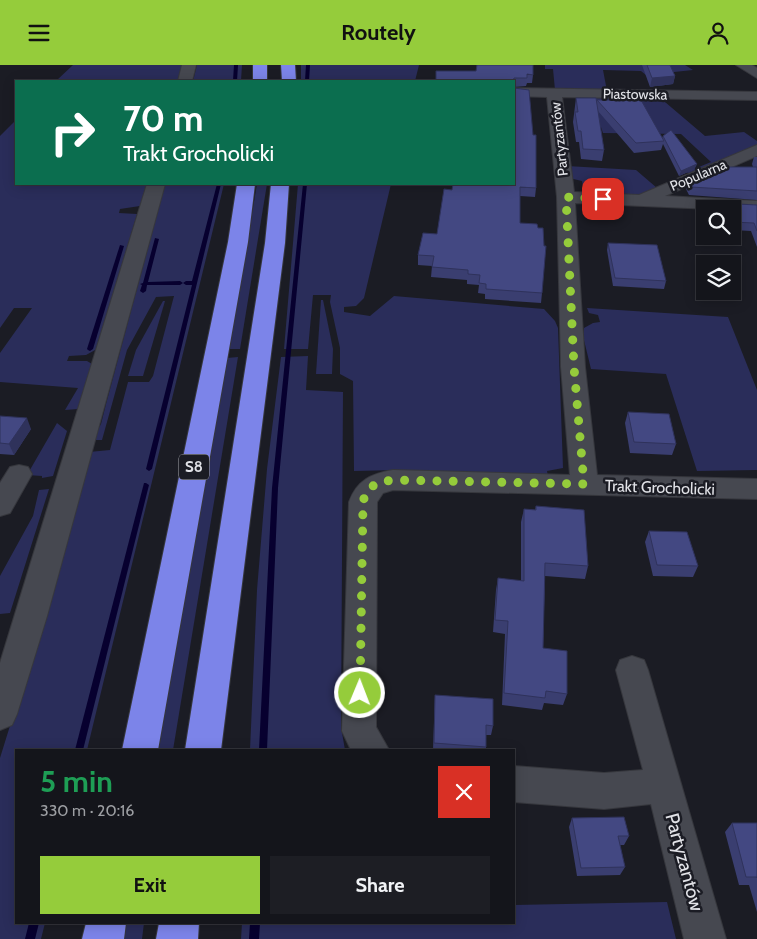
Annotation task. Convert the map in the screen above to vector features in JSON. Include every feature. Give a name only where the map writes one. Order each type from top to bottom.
[{"type":"highway","points":[[260,65],[260,80]]},
{"type":"highway","points":[[288,65],[289,80]]},
{"type":"highway","name":"S8","points":[[140,749],[238,242],[246,185]]},
{"type":"highway","points":[[203,749],[275,243],[280,185]]},
{"type":"highway","points":[[103,939],[106,924]]},
{"type":"highway","points":[[177,939],[179,924]]},
{"type":"street","points":[[185,80],[189,65]]},
{"type":"street","points":[[743,65],[757,74]]},
{"type":"street","name":"Piastowska","points":[[515,92],[757,96]]},
{"type":"street","name":"Partyzantów","points":[[554,93],[566,197],[574,367],[584,484]]},
{"type":"street","name":"Popularna","points":[[640,201],[757,150]]},
{"type":"street","points":[[0,714],[31,616],[156,185]]},
{"type":"street","points":[[566,197],[757,206]]},
{"type":"street","points":[[0,507],[19,474]]},
{"type":"street","name":"Trakt Grocholicki","points":[[370,749],[359,731],[363,502],[365,492],[371,487],[393,480],[757,489]]},
{"type":"street","name":"Partyzantów","points":[[632,670],[665,785],[704,939]]},
{"type":"street","points":[[515,784],[604,791],[665,785]]},
{"type":"shaded area","points":[[73,65],[182,65],[178,80],[57,80]]},
{"type":"shaded area","points":[[197,65],[242,65],[241,80],[193,80]]},
{"type":"shaded area","points":[[301,65],[419,65],[415,80],[301,80]]},
{"type":"shaded area","points":[[545,65],[685,65],[693,70],[646,75],[641,71],[603,70],[607,91],[555,90],[553,69],[545,69]]},
{"type":"shaded area","points":[[590,95],[654,97],[665,102],[705,136],[744,132],[757,141],[757,147],[689,174],[687,172],[711,162],[681,134],[603,133]]},
{"type":"shaded area","points":[[15,121],[15,185],[147,185],[140,206],[120,209],[119,213],[137,214],[97,349],[86,355],[69,356],[67,361],[87,361],[92,364],[78,409],[65,410],[78,388],[0,382],[0,353],[32,308],[14,308],[0,328],[0,136]]},
{"type":"shaded area","points":[[567,166],[636,170],[657,188],[636,197],[584,194],[582,181],[569,178]]},
{"type":"shaded area","points":[[165,185],[224,185],[87,749],[15,749],[15,924],[45,924],[41,939],[0,939],[0,758],[40,629],[89,452],[110,450],[128,382],[149,382],[153,376],[174,296],[156,297],[127,350],[102,440],[92,440],[101,424]]},
{"type":"shaded area","points":[[257,185],[267,185],[240,349],[229,349]]},
{"type":"shaded area","points":[[298,185],[391,185],[364,298],[356,306],[344,307],[344,312],[370,316],[394,296],[544,309],[555,321],[558,328],[563,468],[547,471],[548,476],[399,470],[354,471],[353,381],[340,374],[340,348],[330,302],[331,295],[313,295],[308,349],[284,349]]},
{"type":"shaded area","points":[[321,300],[323,300],[333,349],[332,374],[316,374]]},
{"type":"shaded area","points":[[163,301],[165,301],[143,376],[128,376],[136,350]]},
{"type":"shaded area","points":[[587,308],[728,317],[757,390],[757,470],[697,471],[666,374],[591,369],[583,336],[584,328],[593,323],[600,322],[598,315],[589,313]]},
{"type":"shaded area","points":[[308,356],[306,390],[343,392],[341,727],[345,749],[250,749],[257,590],[267,469],[281,357]]},
{"type":"shaded area","points":[[238,357],[173,749],[154,749],[227,358]]},
{"type":"shaded area","points":[[57,423],[67,431],[53,476],[42,478],[42,476],[27,475]]},
{"type":"shaded area","points":[[49,489],[10,613],[0,614],[0,576],[33,516],[39,490]]},
{"type":"shaded area","points":[[667,902],[676,939],[241,939],[242,924],[515,924],[515,905]]},
{"type":"shaded area","points":[[123,924],[144,924],[142,939],[120,939]]},
{"type":"building","points":[[477,65],[533,65],[533,75],[527,74],[527,78],[514,78],[513,80],[436,80],[436,71],[476,71]]},
{"type":"building","points":[[647,65],[670,65],[675,76],[652,78]]},
{"type":"building","points":[[515,88],[529,90],[533,135],[536,135],[536,188],[520,187],[520,223],[537,224],[538,228],[543,228],[544,246],[546,246],[542,293],[486,289],[486,284],[479,283],[480,275],[468,274],[468,270],[432,267],[434,256],[418,255],[423,233],[437,234],[444,189],[452,190],[453,185],[515,185]]},
{"type":"building","points":[[576,98],[596,98],[604,150],[583,149],[581,131],[578,131],[575,112],[578,112]]},
{"type":"building","points":[[597,100],[641,100],[664,141],[636,143]]},
{"type":"building","points":[[671,130],[697,164],[681,171],[663,136]]},
{"type":"building","points":[[721,167],[757,167],[757,191],[691,187],[688,181]]},
{"type":"building","points":[[741,204],[757,205],[757,231],[754,223],[741,222]]},
{"type":"building","points":[[608,243],[657,245],[666,281],[615,278]]},
{"type":"building","points":[[628,412],[669,414],[676,444],[634,442]]},
{"type":"building","points":[[0,416],[27,418],[9,444],[0,443]]},
{"type":"building","points":[[536,506],[584,510],[588,566],[545,563],[543,648],[567,651],[567,694],[546,691],[545,698],[504,693],[508,621],[495,620],[498,578],[524,581],[524,509],[536,510]]},
{"type":"building","points":[[649,531],[687,532],[698,566],[657,565]]},
{"type":"building","points":[[435,695],[493,699],[493,726],[486,725],[486,747],[434,743]]},
{"type":"building","points":[[624,817],[629,836],[618,836],[625,867],[581,868],[572,818]]},
{"type":"building","points":[[732,823],[757,823],[757,877],[746,877]]},
{"type":"waterway","points":[[235,80],[236,65]]},
{"type":"waterway","points":[[307,80],[308,65]]},
{"type":"waterway","points":[[195,283],[219,185]]},
{"type":"waterway","points":[[263,749],[275,488],[305,185]]},
{"type":"waterway","points":[[145,284],[157,239]]},
{"type":"waterway","points":[[90,349],[122,246]]},
{"type":"waterway","points":[[145,284],[180,283]]},
{"type":"waterway","points":[[186,283],[195,283]]},
{"type":"waterway","points":[[149,469],[195,283]]},
{"type":"waterway","points":[[143,291],[145,284]]},
{"type":"waterway","points":[[79,749],[146,485]]},
{"type":"waterway","points":[[30,939],[34,924]]},
{"type":"waterway","points":[[254,939],[255,924]]},
{"type":"route","points":[[360,693],[363,502],[365,492],[382,482],[393,480],[584,484],[574,367],[566,197],[603,199]]}]
